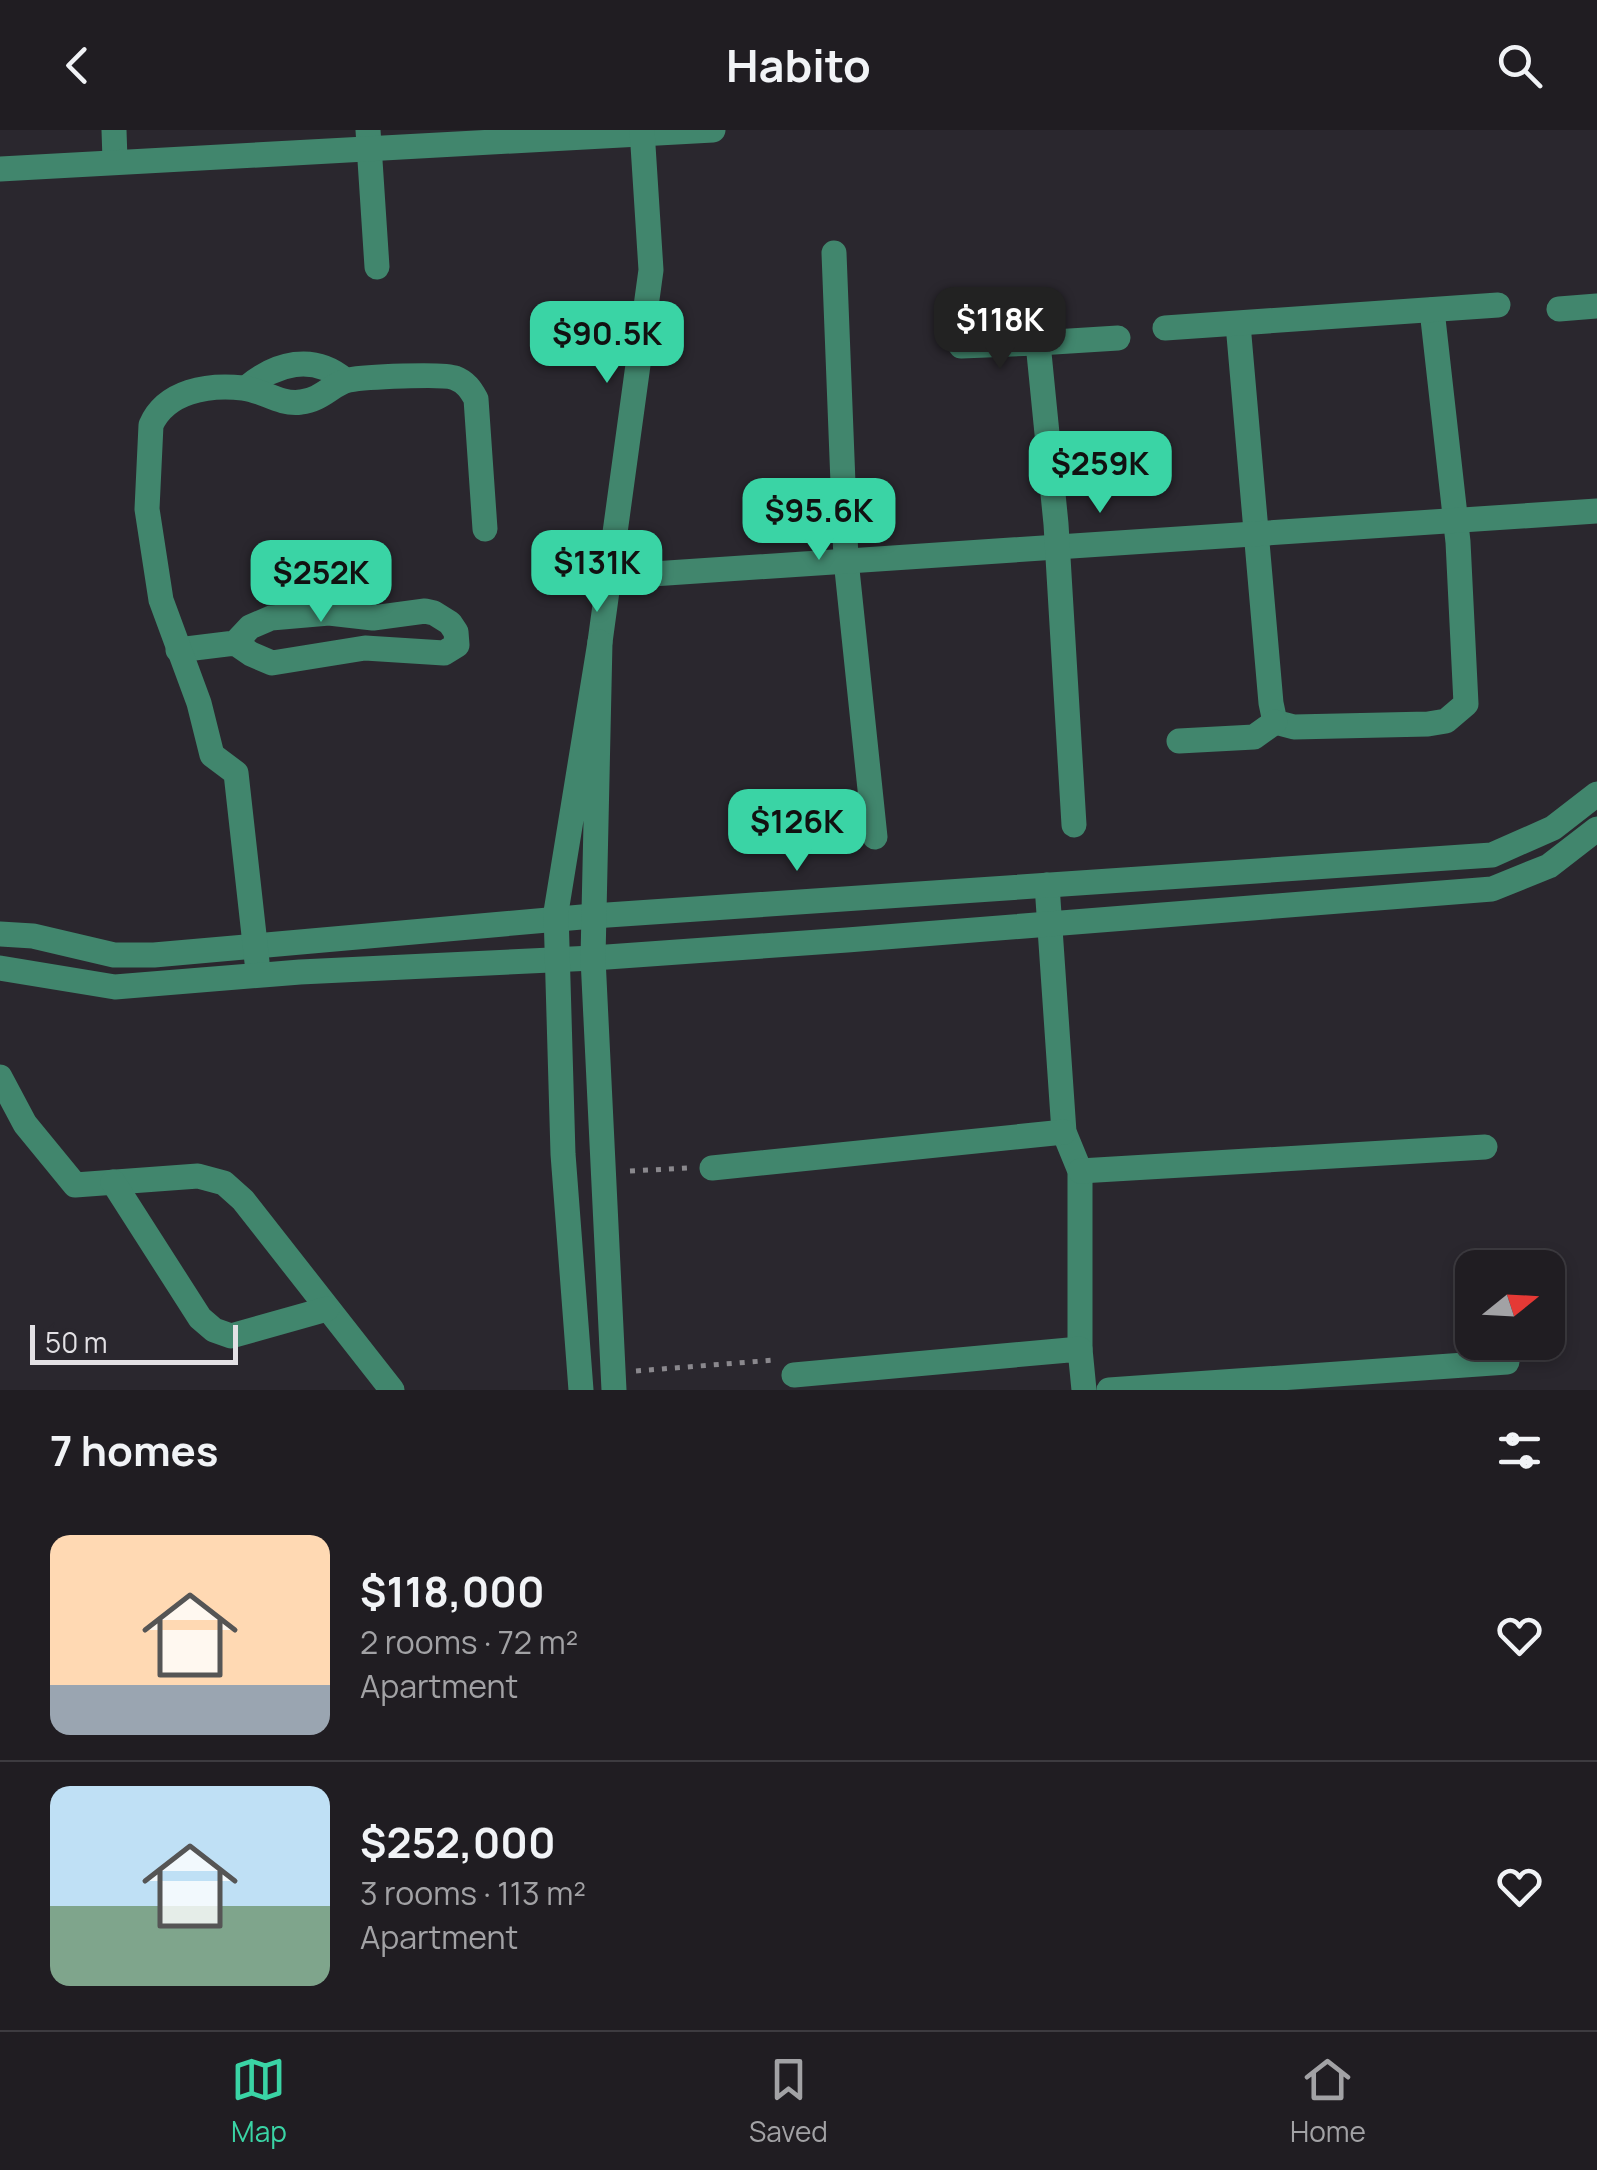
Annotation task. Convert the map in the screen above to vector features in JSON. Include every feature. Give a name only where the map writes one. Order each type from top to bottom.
[{"type":"street","points":[[114,130],[115,160]]},
{"type":"street","points":[[0,168],[368,138],[713,130]]},
{"type":"street","points":[[581,1390],[563,1154],[556,918],[600,642],[651,270],[642,133]]},
{"type":"street","points":[[368,138],[377,266]]},
{"type":"street","points":[[834,253],[846,560],[874,837]]},
{"type":"street","points":[[1164,328],[1498,305]]},
{"type":"street","points":[[1559,309],[1597,306]]},
{"type":"street","points":[[1275,722],[1294,727],[1428,724],[1446,720],[1466,704],[1456,522],[1432,310]]},
{"type":"street","points":[[1238,324],[1275,722]]},
{"type":"street","points":[[961,346],[1118,338]]},
{"type":"street","points":[[1038,343],[1056,524],[1074,825]]},
{"type":"street","points":[[258,976],[236,773],[212,756],[199,703],[161,600],[150,540],[150,425],[174,396],[246,388],[276,369],[304,362],[332,369],[344,380]]},
{"type":"street","points":[[246,388],[266,398],[296,403],[322,397],[344,380],[454,377],[472,390],[478,410],[485,529]]},
{"type":"street","points":[[608,577],[1597,511]]},
{"type":"street","points":[[178,650],[235,643],[260,622],[343,612],[383,618],[434,613],[450,623],[457,645],[449,652],[331,651],[272,663],[235,643]]},
{"type":"street","points":[[316,614],[331,651]]},
{"type":"street","points":[[383,618],[395,649]]},
{"type":"street","points":[[600,642],[593,958],[614,1382]]},
{"type":"street","points":[[1179,741],[1254,737],[1275,722]]},
{"type":"street","points":[[0,934],[33,936],[114,955],[256,948],[556,918],[1492,855],[1554,828],[1597,794]]},
{"type":"street","points":[[0,968],[115,988],[258,976],[593,958],[1492,889],[1549,866],[1597,829]]},
{"type":"street","points":[[1048,885],[1064,1132],[1080,1170],[1080,1349],[1084,1390]]},
{"type":"street","points":[[0,1077],[25,1124],[76,1185],[198,1176],[224,1182],[244,1200],[392,1390]]},
{"type":"street","points":[[712,1168],[1064,1132]]},
{"type":"street","points":[[1080,1170],[1485,1147]]},
{"type":"street","points":[[113,1182],[200,1318],[214,1330],[231,1336],[327,1309]]},
{"type":"street","points":[[794,1375],[1080,1349]]},
{"type":"street","points":[[1109,1390],[1507,1362]]},
{"type":"path","points":[[603,1172],[712,1168]]},
{"type":"path","points":[[614,1382],[791,1359],[794,1375]]}]
